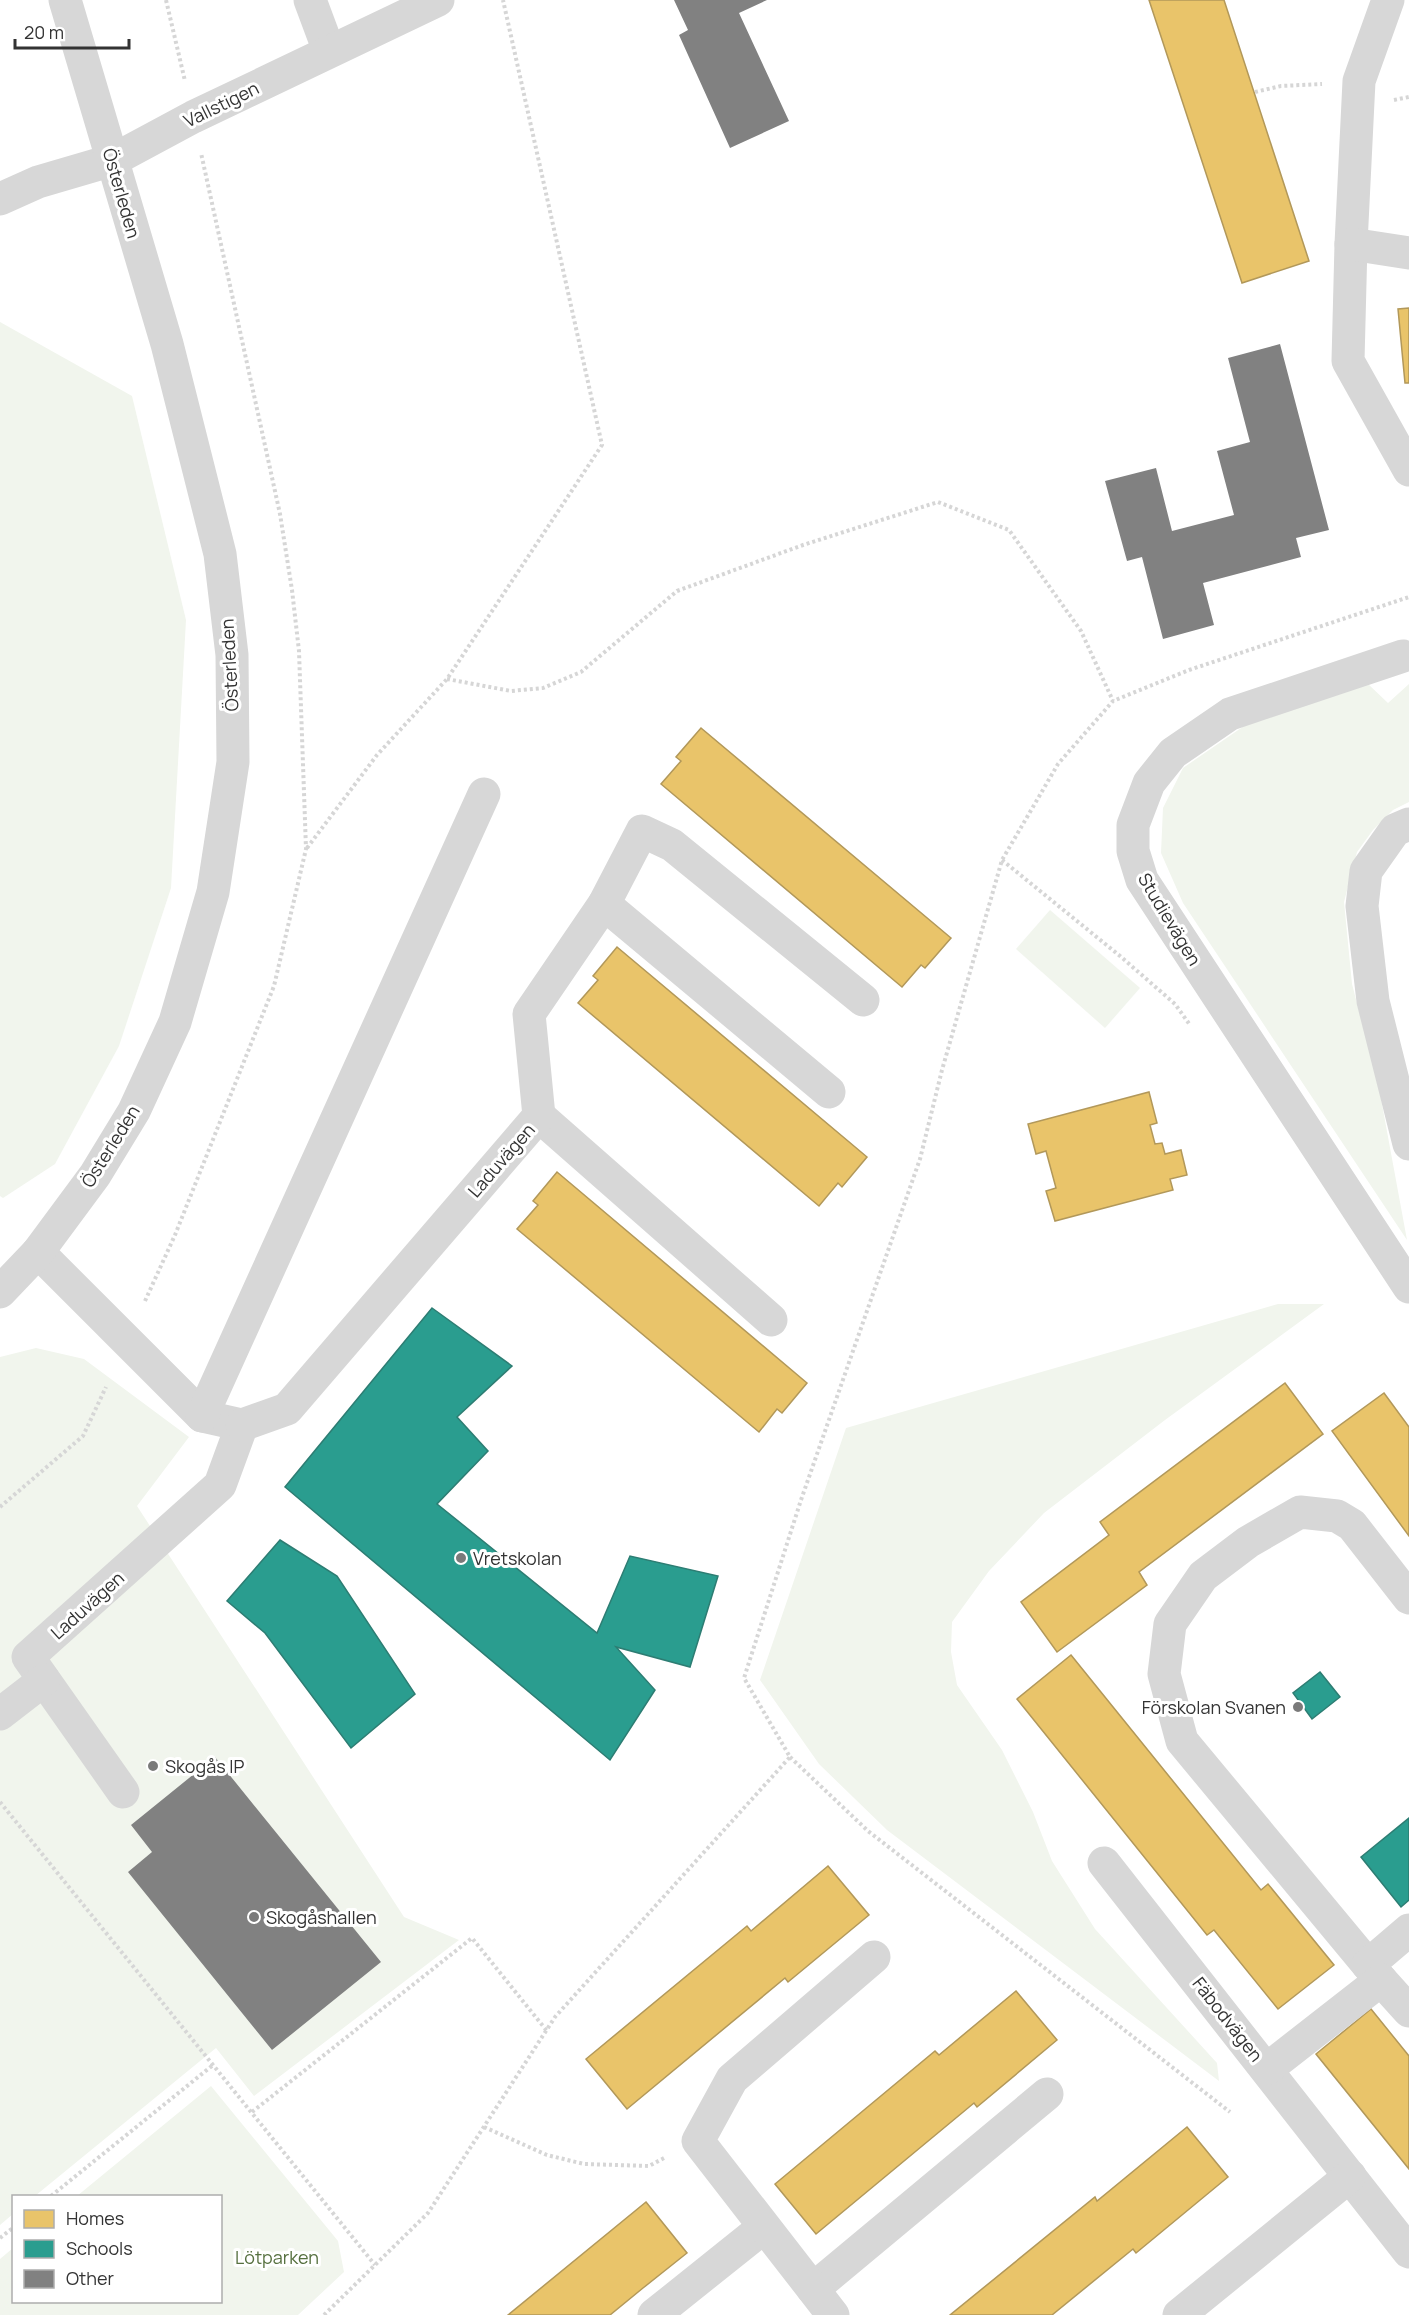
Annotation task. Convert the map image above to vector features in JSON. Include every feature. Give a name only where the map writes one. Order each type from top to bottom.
[{"type":"street","name":"Österleden","points":[[5,1277],[38,1252],[95,1175],[134,1111],[175,1022],[213,892],[233,762],[232,655],[220,554],[167,344],[65,0]]},
{"type":"street","points":[[310,0],[329,51]]},
{"type":"street","name":"Vallstigen","points":[[0,199],[38,182],[113,160],[193,117],[438,0]]},
{"type":"street","points":[[1388,0],[1359,81],[1348,361],[1409,470]]},
{"type":"street","points":[[1351,244],[1409,253]]},
{"type":"street","name":"Studievägen","points":[[1403,656],[1230,714],[1173,753],[1149,783],[1134,825],[1133,851],[1142,880],[1406,1273]]},
{"type":"street","points":[[202,1416],[484,794]]},
{"type":"street","points":[[1409,824],[1395,830],[1366,871],[1362,906],[1373,1001],[1409,1144]]},
{"type":"street","name":"Laduvägen","points":[[123,1792],[28,1658],[220,1485],[242,1425],[287,1409],[539,1116],[529,1014],[604,904],[642,831],[672,845],[863,1000]]},
{"type":"street","points":[[604,904],[829,1092]]},
{"type":"street","points":[[539,1116],[771,1320]]},
{"type":"street","points":[[38,1252],[202,1416],[242,1425]]},
{"type":"street","points":[[1409,1598],[1352,1525],[1337,1516],[1300,1512],[1248,1542],[1203,1576],[1170,1624],[1164,1674],[1182,1742],[1409,2011]]},
{"type":"street","points":[[0,1714],[44,1680]]},
{"type":"street","name":"Fäbodvägen","points":[[1104,1863],[1268,2069],[1409,2252]]},
{"type":"street","points":[[1268,2069],[1375,1973],[1409,1930]]},
{"type":"street","points":[[833,2315],[698,2141],[732,2079],[874,1957]]},
{"type":"street","points":[[813,2289],[1047,2094]]},
{"type":"street","points":[[1179,2315],[1350,2176]]},
{"type":"street","points":[[654,2315],[764,2227]]},
{"type":"path","points":[[306,849],[377,755],[447,679],[602,445],[503,0]]},
{"type":"path","points":[[1255,92],[1281,86],[1359,81]]},
{"type":"path","points":[[447,679],[511,691],[543,688],[581,672],[676,591],[803,545],[938,502],[1009,530],[1081,631],[1113,701]]},
{"type":"path","points":[[1230,2112],[868,1832],[790,1758],[744,1678],[801,1500],[920,1159],[942,1070],[1002,860],[1058,764],[1113,701],[1189,670],[1409,597]]},
{"type":"path","points":[[1002,860],[1175,1004],[1194,1029]]},
{"type":"path","points":[[0,1507],[83,1436],[106,1387]]},
{"type":"path","points":[[324,2315],[428,2213],[555,2017],[790,1758]]},
{"type":"path","points":[[0,1802],[375,2265]]},
{"type":"path","points":[[252,2112],[472,1938],[547,2031]]},
{"type":"path","points":[[52,2195],[213,2065]]},
{"type":"path","points":[[484,2127],[547,2155],[584,2164],[649,2166],[698,2141]]},
{"type":"path","points":[[0,2238],[12,2229]]},
{"type":"green space","points":[[0,322],[132,396],[186,620],[171,888],[119,1046],[55,1164],[3,1198],[0,1196]]},
{"type":"green space","points":[[1367,683],[1388,703],[1409,684],[1409,802],[1393,810],[1373,830],[1357,852],[1344,902],[1352,984],[1379,1088],[1407,1240],[1183,903],[1161,853],[1163,808],[1183,768],[1244,726]]},
{"type":"green space","points":[[1050,910],[1140,988],[1105,1028],[1016,949]]},
{"type":"green space","points":[[1278,1304],[1324,1304],[1165,1420],[1044,1513],[989,1571],[952,1622],[951,1652],[957,1685],[1002,1750],[1033,1812],[1052,1861],[1095,1929],[1217,2063],[1219,2081],[887,1830],[819,1764],[760,1680],[846,1428]]},
{"type":"green space","name":"Skogås IP","points":[[36,1348],[84,1359],[189,1437],[137,1506],[404,1917],[459,1940],[254,2096],[216,2048],[36,2195],[12,2195],[12,2215],[0,2225],[0,1357]]},
{"type":"green space","name":"Lötparken","points":[[211,2086],[338,2241],[344,2272],[298,2315],[0,2315],[0,2259],[12,2249],[12,2303],[222,2303],[222,2195],[78,2195]]},
{"type":"building: Homes","points":[[1149,0],[1224,0],[1309,261],[1242,283]]},
{"type":"building: Homes","points":[[1409,308],[1409,383],[1405,383],[1398,309]]},
{"type":"building: Homes","points":[[701,728],[951,938],[925,968],[921,965],[902,987],[661,784],[681,761],[676,757]]},
{"type":"building: Homes","points":[[617,947],[867,1157],[842,1187],[838,1183],[819,1206],[578,1003],[598,980],[593,976]]},
{"type":"building: Homes","points":[[1149,1092],[1157,1123],[1150,1125],[1155,1144],[1162,1143],[1165,1154],[1181,1150],[1187,1175],[1170,1179],[1173,1190],[1055,1221],[1046,1191],[1056,1188],[1046,1151],[1036,1154],[1028,1124]]},
{"type":"building: Homes","points":[[557,1172],[807,1383],[782,1413],[777,1409],[759,1432],[517,1229],[538,1205],[533,1201]]},
{"type":"building: Homes","points":[[1285,1383],[1323,1434],[1139,1572],[1147,1585],[1057,1652],[1021,1602],[1109,1535],[1100,1522]]},
{"type":"building: Homes","points":[[1384,1393],[1409,1427],[1409,1536],[1332,1431]]},
{"type":"building: Homes","points":[[1071,1655],[1261,1890],[1268,1884],[1334,1965],[1278,2009],[1214,1930],[1207,1935],[1017,1699]]},
{"type":"building: Homes","points":[[828,1866],[869,1915],[788,1982],[785,1978],[627,2109],[586,2059],[747,1926],[751,1931]]},
{"type":"building: Homes","points":[[1016,1991],[1057,2040],[977,2107],[974,2103],[816,2234],[775,2184],[935,2051],[939,2055]]},
{"type":"building: Homes","points":[[1371,2009],[1409,2056],[1409,2169],[1316,2054]]},
{"type":"building: Homes","points":[[1187,2127],[1228,2177],[1136,2253],[1133,2249],[1052,2315],[950,2315],[1095,2197],[1097,2201]]},
{"type":"building: Homes","points":[[646,2202],[687,2253],[610,2315],[508,2315]]},
{"type":"building: Schools","points":[[432,1308],[512,1366],[457,1417],[488,1451],[437,1504],[597,1633],[630,1556],[718,1576],[690,1667],[616,1647],[655,1690],[610,1760],[285,1487]]},
{"type":"building: Schools","points":[[280,1540],[337,1576],[415,1694],[351,1748],[265,1633],[227,1601]]},
{"type":"building: Schools","points":[[1320,1672],[1340,1697],[1312,1719],[1293,1693]]},
{"type":"building: Schools","points":[[1409,1818],[1409,1900],[1401,1907],[1361,1857]]},
{"type":"building: Other","points":[[674,0],[767,0],[739,13],[789,121],[730,148],[679,35],[688,30]]},
{"type":"building: Other","points":[[1280,344],[1329,530],[1296,538],[1301,557],[1203,583],[1214,625],[1163,639],[1142,557],[1127,561],[1105,481],[1156,468],[1172,531],[1234,515],[1217,451],[1250,442],[1228,358]]},
{"type":"building: Other","name":"Skogåshallen","points":[[215,1757],[381,1962],[272,2050],[128,1872],[152,1852],[131,1825]]},
{"type":"place","name":"Vretskolan","points":[[461,1558]]},
{"type":"place","name":"Förskolan Svanen","points":[[1298,1707]]},
{"type":"place","name":"Skogås IP","points":[[153,1766]]},
{"type":"place","name":"Skogåshallen","points":[[254,1917]]}]
